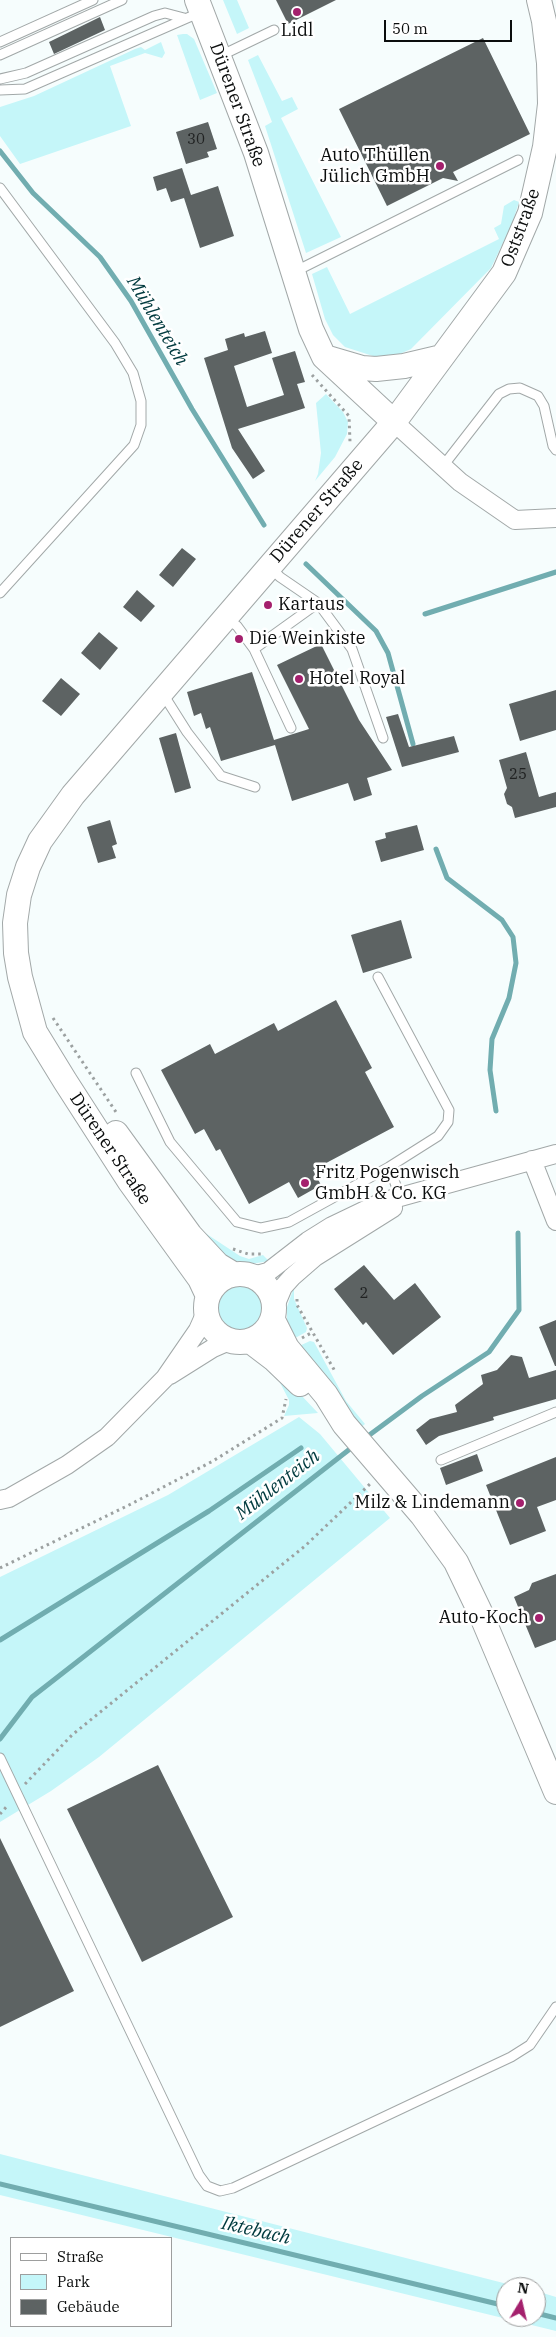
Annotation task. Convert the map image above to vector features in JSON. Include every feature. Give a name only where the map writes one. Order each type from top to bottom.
[{"type":"main road","name":"Oststraße","points":[[394,422],[504,273],[519,242],[536,190],[550,104],[544,21],[539,0]]},
{"type":"main road","name":"Dürener Straße","points":[[194,10],[220,56],[256,153],[311,329],[317,364],[394,422],[73,796],[40,841],[28,866],[19,895],[15,923],[16,952],[24,996],[35,1032],[64,1081],[130,1182],[200,1279],[207,1304]]},
{"type":"main road","points":[[317,364],[376,369],[404,366],[442,356]]},
{"type":"main road","name":"Dürener Straße","points":[[24,996],[107,1120],[190,1235],[218,1265],[243,1275]]},
{"type":"main road","points":[[347,1427],[275,1360],[240,1341],[213,1330],[207,1304],[213,1286],[222,1278],[243,1275],[268,1288],[274,1313],[287,1348],[326,1395],[347,1427],[422,1515],[456,1562],[480,1612],[556,1792]]},
{"type":"main road","points":[[240,1341],[264,1333],[274,1313]]},
{"type":"street","points":[[394,422],[460,482],[515,520],[556,518]]},
{"type":"street","points":[[243,1275],[268,1272],[308,1241],[332,1226],[382,1202],[423,1189],[556,1154]]},
{"type":"street","points":[[532,1160],[556,1221]]},
{"type":"street","points":[[274,1313],[283,1287],[315,1257],[423,1189]]},
{"type":"street","points":[[0,1500],[9,1498],[67,1465],[107,1438],[165,1378],[198,1330],[207,1304]]},
{"type":"street","points":[[165,1378],[213,1348],[240,1341]]},
{"type":"lane","points":[[0,42],[93,0]]},
{"type":"lane","points":[[0,55],[122,0]]},
{"type":"lane","points":[[0,79],[26,73],[154,16],[194,10]]},
{"type":"lane","points":[[0,90],[26,89],[194,10]]},
{"type":"lane","points":[[220,56],[274,30]]},
{"type":"lane","points":[[293,272],[518,160]]},
{"type":"lane","points":[[0,188],[115,343],[133,373],[141,401],[140,424],[134,445],[0,593]]},
{"type":"lane","points":[[442,466],[499,394],[509,389],[520,388],[538,396],[544,406],[553,446],[556,450]]},
{"type":"lane","points":[[269,566],[280,577],[318,604],[352,649],[382,738]]},
{"type":"lane","points":[[254,649],[318,604]]},
{"type":"lane","points":[[225,617],[237,626],[254,649],[291,728]]},
{"type":"lane","points":[[161,692],[187,732],[221,776],[255,787]]},
{"type":"lane","points":[[136,1073],[170,1142],[237,1222],[261,1228],[289,1222],[390,1167],[438,1136],[448,1122],[449,1110],[378,976]]},
{"type":"lane","points":[[390,1167],[400,1196]]},
{"type":"lane","points":[[441,1460],[556,1412]]},
{"type":"lane","points":[[1,1760],[199,2175],[207,2186],[220,2191],[233,2188],[511,2058],[530,2046],[556,2008]]},
{"type":"path","points":[[317,364],[314,379],[338,402],[349,416],[351,440],[346,447]]},
{"type":"path","points":[[49,1012],[123,1122]]},
{"type":"path","points":[[225,1244],[248,1254],[266,1254],[273,1250],[282,1262]]},
{"type":"path","points":[[0,1568],[213,1461],[282,1418],[286,1407],[286,1396]]},
{"type":"path","points":[[0,1814],[16,1794],[72,1735],[304,1546],[357,1494],[378,1464]]},
{"type":"green space","points":[[223,0],[237,0],[249,28],[237,34]]},
{"type":"green space","points":[[187,34],[194,39],[217,93],[200,100],[177,35]]},
{"type":"green space","points":[[161,42],[165,53],[162,58],[145,53],[110,66],[131,126],[20,164],[0,136],[0,107],[34,96],[135,49],[141,47],[145,50]]},
{"type":"green space","points":[[258,55],[282,101],[292,97],[298,109],[281,118],[341,237],[306,253],[265,126],[272,122],[248,60]]},
{"type":"green space","points":[[514,200],[519,202],[512,224],[491,268],[411,349],[395,356],[373,356],[345,347],[333,335],[325,319],[312,274],[327,267],[350,314],[499,239],[494,228],[501,224],[504,206]]},
{"type":"green space","points":[[326,394],[343,412],[348,422],[347,434],[335,457],[315,481],[321,453],[316,403]]},
{"type":"green space","points":[[187,1221],[240,1256],[249,1259],[263,1255],[269,1261],[251,1264],[230,1260]]},
{"type":"green space","points":[[236,1283],[246,1283],[259,1290],[266,1303],[266,1313],[259,1326],[246,1333],[236,1333],[227,1329],[220,1322],[216,1313],[216,1303],[220,1294],[227,1287]]},
{"type":"green space","points":[[294,1287],[294,1299],[307,1328],[306,1332],[297,1337],[290,1336],[287,1320],[287,1307]]},
{"type":"green space","points":[[310,1341],[314,1342],[346,1401],[365,1424],[360,1428],[297,1347]]},
{"type":"green space","points":[[277,1377],[300,1394],[318,1413],[284,1416],[289,1400]]},
{"type":"green space","points":[[299,1417],[320,1434],[390,1518],[99,1757],[51,1791],[0,1822],[0,1577],[168,1495]]},
{"type":"green space","points":[[0,2154],[496,2281],[496,2316],[172,2237],[0,2195]]},
{"type":"green space","points":[[546,2294],[556,2297],[556,2331],[540,2327],[546,2327]]},
{"type":"building","name":"Lidl","points":[[276,0],[336,0],[288,24]]},
{"type":"building","points":[[100,17],[105,30],[54,54],[49,42]]},
{"type":"building","points":[[483,38],[530,134],[453,172],[458,181],[443,178],[387,206],[339,109]]},
{"type":"building","points":[[208,122],[217,149],[207,152],[209,157],[186,164],[176,132]]},
{"type":"building","points":[[182,168],[191,195],[218,186],[234,236],[200,248],[184,198],[171,202],[166,188],[157,191],[153,177]]},
{"type":"building","points":[[265,331],[272,353],[234,366],[247,407],[284,395],[272,358],[295,351],[305,382],[297,384],[305,408],[238,429],[265,471],[253,479],[232,448],[204,358],[228,350],[225,339],[244,333],[245,337]]},
{"type":"building","points":[[182,548],[196,559],[173,587],[159,575]]},
{"type":"building","points":[[137,590],[155,606],[141,622],[123,607]]},
{"type":"building","points":[[99,632],[118,648],[100,670],[81,653]]},
{"type":"building","points":[[321,644],[359,720],[392,770],[367,778],[372,795],[354,801],[348,783],[292,801],[275,745],[221,761],[210,727],[206,729],[201,713],[194,716],[187,692],[252,672],[274,740],[309,729],[277,665]]},
{"type":"building","points":[[61,678],[80,694],[61,716],[42,701]]},
{"type":"building","points":[[556,690],[556,730],[520,741],[509,704]]},
{"type":"building","points":[[398,714],[409,747],[454,736],[459,752],[402,767],[386,717]]},
{"type":"building","points":[[176,733],[191,788],[175,793],[159,738]]},
{"type":"building","points":[[526,752],[539,797],[556,792],[556,807],[515,818],[512,807],[507,804],[504,794],[507,788],[499,760]]},
{"type":"building","points":[[110,820],[117,844],[112,846],[116,858],[98,863],[87,827]]},
{"type":"building","points":[[417,825],[424,850],[381,862],[375,841],[386,838],[385,833]]},
{"type":"building","points":[[401,920],[412,958],[363,973],[351,935]]},
{"type":"building","points":[[336,1000],[372,1068],[365,1072],[394,1127],[313,1170],[321,1185],[298,1198],[289,1182],[249,1204],[220,1149],[216,1151],[204,1129],[195,1134],[161,1070],[210,1044],[215,1054],[274,1023],[278,1031]]},
{"type":"building","points":[[364,1265],[394,1300],[415,1283],[441,1317],[393,1355],[366,1322],[363,1325],[334,1289]]},
{"type":"building","points":[[556,1320],[556,1366],[555,1366],[539,1327]]},
{"type":"building","points":[[511,1355],[522,1357],[529,1378],[556,1370],[556,1399],[493,1417],[494,1420],[439,1436],[426,1445],[416,1430],[430,1419],[457,1412],[455,1405],[483,1384],[481,1375],[497,1370]]},
{"type":"building","points":[[477,1454],[483,1471],[446,1485],[440,1468]]},
{"type":"building","name":"Milz & Lindemann","points":[[556,1457],[556,1500],[537,1507],[546,1531],[510,1545],[486,1485]]},
{"type":"building","name":"Auto-Koch","points":[[556,1574],[556,1640],[535,1648],[514,1597],[529,1590],[532,1583]]},
{"type":"building","points":[[158,1765],[233,1917],[142,1962],[67,1809]]},
{"type":"building","points":[[0,1838],[74,1991],[0,2027]]},
{"type":"waterway","name":"Mühlenteich","points":[[0,151],[33,193],[100,257],[131,301],[192,409],[264,525]]},
{"type":"waterway","name":"Mühlenteich","points":[[306,564],[376,631],[388,653],[413,744]]},
{"type":"waterway","points":[[425,614],[556,572]]},
{"type":"waterway","name":"Mühlenteich","points":[[436,849],[447,878],[502,920],[513,937],[516,963],[509,998],[492,1039],[490,1070],[496,1111]]},
{"type":"waterway","name":"Mühlenteich","points":[[364,1439],[422,1396],[489,1352],[519,1310],[518,1233]]},
{"type":"waterway","name":"Mühlenteich","points":[[0,1739],[32,1697],[355,1445]]},
{"type":"waterway","points":[[0,1640],[209,1511],[301,1448]]},
{"type":"waterway","name":"Iktebach","points":[[0,2184],[496,2304]]},
{"type":"waterway","name":"Iktebach","points":[[546,2316],[556,2318]]},
{"type":"place","name":"Lidl","points":[[297,12]]},
{"type":"place","name":"Auto Thüllen Jülich GmbH","points":[[440,166]]},
{"type":"place","name":"Kartaus","points":[[268,605]]},
{"type":"place","name":"Die Weinkiste","points":[[239,639]]},
{"type":"place","name":"Hotel Royal","points":[[299,679]]},
{"type":"place","name":"Fritz Pogenwisch GmbH & Co. KG","points":[[305,1183]]},
{"type":"place","name":"Milz & Lindemann","points":[[520,1503]]},
{"type":"place","name":"Auto-Koch","points":[[539,1618]]}]
